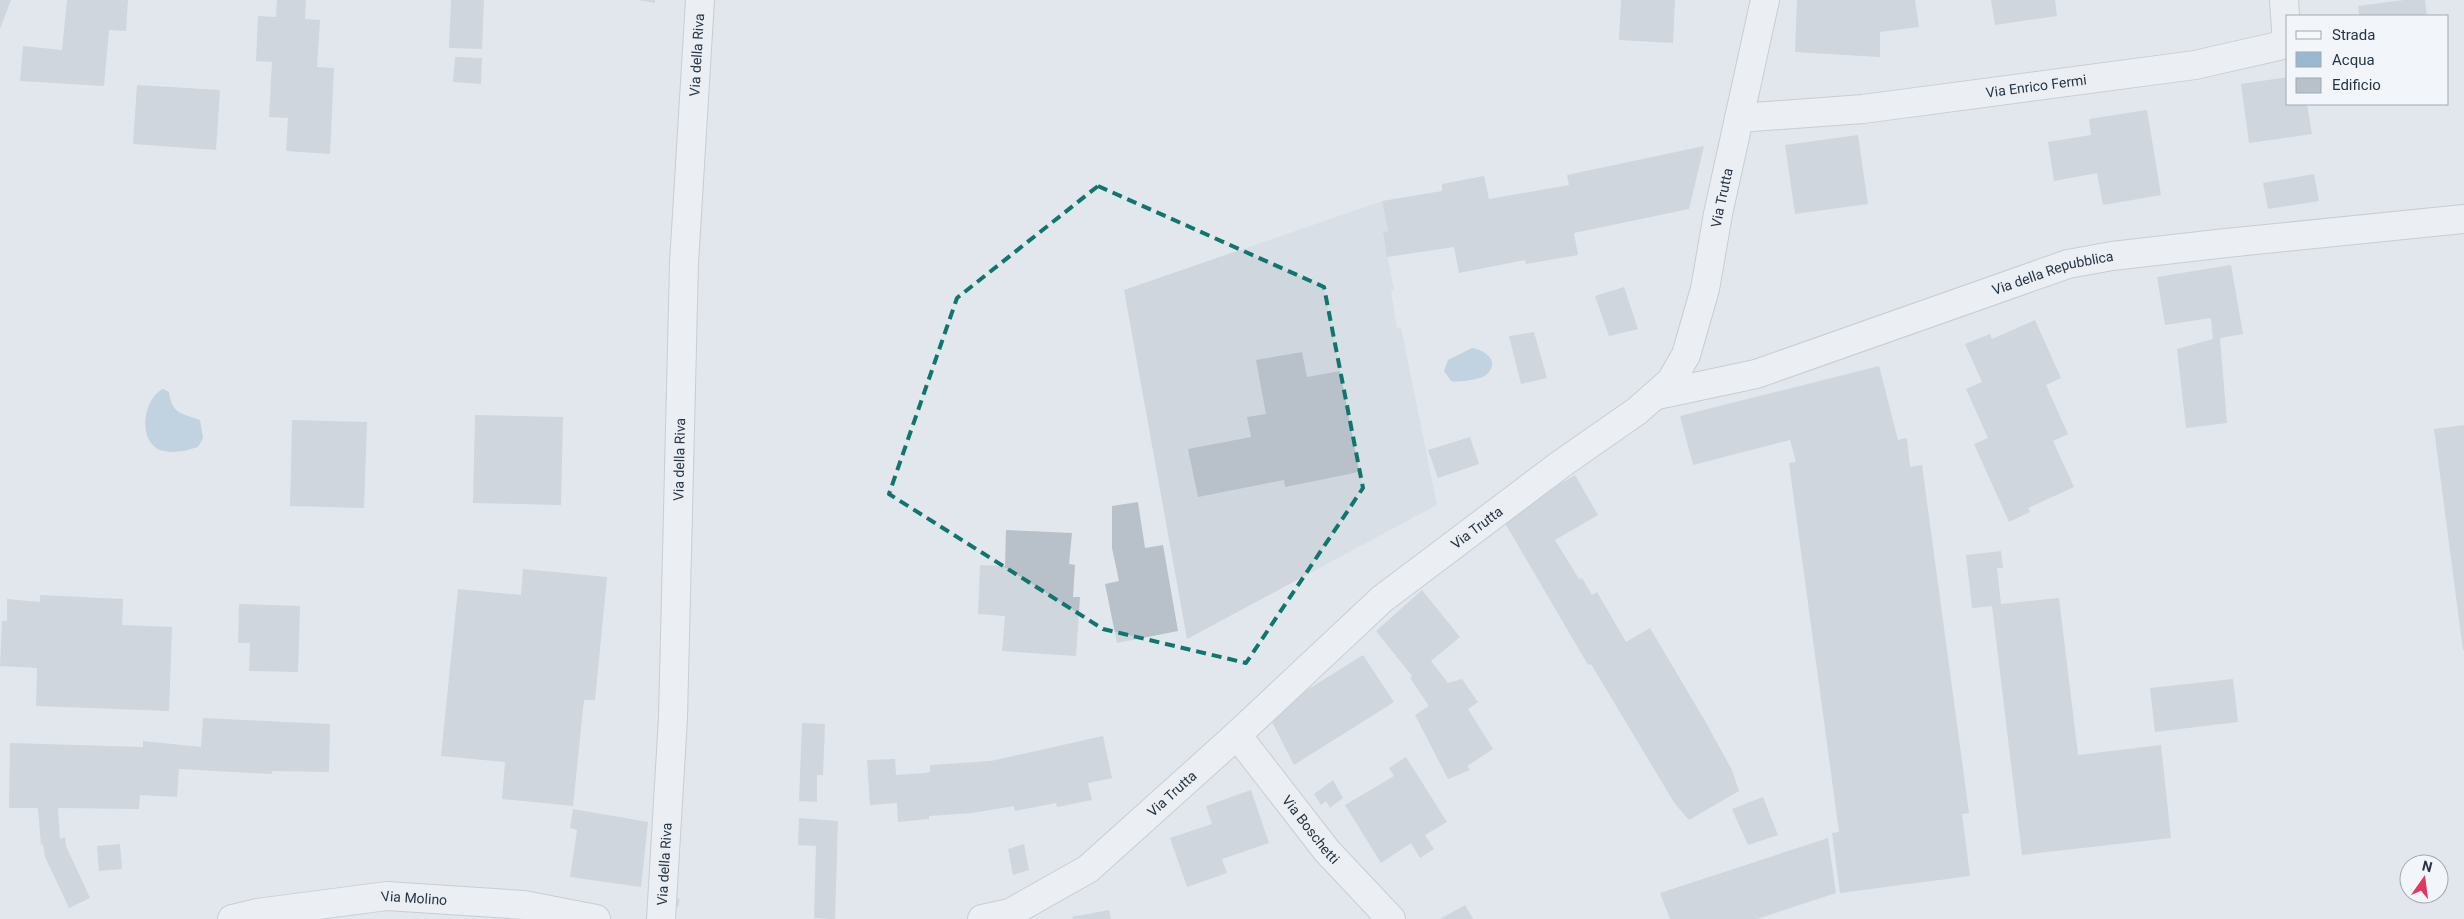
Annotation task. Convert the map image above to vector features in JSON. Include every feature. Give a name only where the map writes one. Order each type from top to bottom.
[{"type":"street","name":"Via della Riva","points":[[661,919],[673,718],[684,263],[700,0]]},
{"type":"street","name":"Via Trutta","points":[[982,919],[1010,913],[1088,869],[1237,735],[1382,598],[1657,395],[1671,381],[1686,355],[1705,289],[1739,118],[1766,0]]},
{"type":"street","name":"Via Enrico Fermi","points":[[2284,0],[2286,29]]},
{"type":"street","name":"Via Enrico Fermi","points":[[1739,118],[1864,109],[2195,65],[2286,44]]},
{"type":"street","name":"Via della Repubblica","points":[[1657,395],[1756,374],[2068,264],[2112,256],[2188,247],[2464,218]]},
{"type":"street","name":"Via Boschetti","points":[[1237,735],[1327,851],[1391,919]]},
{"type":"street","name":"Via Molino","points":[[232,919],[257,913],[387,896],[524,905],[596,919]]},
{"type":"highlighted area","points":[[1098,186],[1324,287],[1363,488],[1246,663],[1103,629],[889,494],[957,298]]},
{"type":"shaded area","points":[[1382,201],[1388,231],[1383,233],[1394,290],[1391,291],[1397,328],[1401,327],[1437,505],[1187,639],[1124,290]]},
{"type":"water","points":[[1472,348],[1482,351],[1490,357],[1492,366],[1490,370],[1480,378],[1451,381],[1444,371],[1448,360]]},
{"type":"water","points":[[163,389],[169,392],[172,405],[178,412],[200,420],[203,438],[198,447],[168,452],[155,447],[149,440],[146,431],[147,411],[156,394]]},
{"type":"building","points":[[0,0],[11,0],[0,29]]},
{"type":"building","points":[[67,0],[128,0],[126,31],[109,30],[104,86],[20,81],[23,46],[62,50]]},
{"type":"building","points":[[277,0],[306,0],[305,19],[320,20],[317,67],[334,68],[330,154],[286,151],[288,118],[269,117],[272,62],[256,61],[258,16],[276,17]]},
{"type":"building","points":[[451,0],[484,0],[482,49],[449,48]]},
{"type":"building","points":[[638,0],[655,0],[655,3]]},
{"type":"building","points":[[1621,0],[1675,0],[1673,43],[1619,40]]},
{"type":"building","points":[[1797,0],[1915,0],[1919,27],[1880,32],[1880,57],[1795,52]]},
{"type":"building","points":[[1991,0],[2055,0],[2057,16],[1995,25]]},
{"type":"building","points":[[2404,0],[2425,0],[2427,15],[2359,15],[2358,6]]},
{"type":"building","points":[[455,57],[482,58],[481,84],[453,82]]},
{"type":"building","points":[[2286,77],[2286,105],[2307,105],[2312,134],[2249,143],[2241,84]]},
{"type":"building","points":[[137,85],[220,90],[216,150],[133,144]]},
{"type":"building","points":[[2147,110],[2161,195],[2103,205],[2097,173],[2054,181],[2048,142],[2091,135],[2089,119]]},
{"type":"building","points":[[1858,135],[1868,204],[1795,214],[1785,145]]},
{"type":"building","points":[[1704,146],[1689,209],[1574,233],[1578,255],[1526,264],[1525,260],[1459,273],[1454,247],[1387,257],[1383,232],[1388,231],[1382,201],[1442,191],[1442,184],[1484,176],[1489,199],[1569,185],[1567,175]]},
{"type":"building","points":[[2314,174],[2319,201],[2268,209],[2263,183]]},
{"type":"building","points":[[2231,265],[2243,334],[2220,338],[2227,423],[2186,428],[2177,349],[2213,339],[2211,318],[2165,325],[2157,277]]},
{"type":"building","points":[[1624,287],[1638,329],[1609,336],[1595,296]]},
{"type":"building","points":[[2035,320],[2061,378],[2046,385],[2068,434],[2053,441],[2074,487],[2028,508],[2030,512],[2009,522],[1974,444],[1988,438],[1966,389],[1982,382],[1965,344],[1990,334],[1992,339]]},
{"type":"building","points":[[1534,332],[1547,378],[1521,384],[1509,336]]},
{"type":"building","points":[[1302,352],[1307,377],[1340,371],[1359,472],[1285,487],[1284,480],[1198,497],[1188,449],[1251,437],[1247,417],[1266,414],[1256,360]]},
{"type":"building","points":[[1879,366],[1898,440],[1907,438],[1910,467],[1922,465],[1969,813],[1962,814],[1970,876],[1840,893],[1832,833],[1839,832],[1789,463],[1796,462],[1790,440],[1693,465],[1680,416]]},
{"type":"building","points":[[475,415],[563,417],[561,505],[473,503]]},
{"type":"building","points":[[292,420],[367,422],[364,508],[290,506]]},
{"type":"building","points":[[2464,425],[2464,650],[2463,650],[2434,429]]},
{"type":"building","points":[[1470,437],[1479,464],[1438,478],[1428,450]]},
{"type":"building","points":[[1575,475],[1598,515],[1555,540],[1579,579],[1582,578],[1592,595],[1597,592],[1626,642],[1650,628],[1732,770],[1739,791],[1689,820],[1675,804],[1591,664],[1588,665],[1502,518]]},
{"type":"building","points":[[1138,502],[1145,548],[1163,545],[1178,631],[1117,643],[1105,584],[1119,581],[1112,548],[1112,506]]},
{"type":"building","points":[[1006,530],[1072,533],[1069,564],[1075,565],[1073,597],[1080,597],[1076,656],[1002,651],[1005,616],[978,614],[980,565],[1005,566]]},
{"type":"building","points":[[2001,551],[2003,568],[1997,568],[2001,604],[2059,598],[2078,755],[2161,745],[2171,838],[2022,855],[1992,606],[1972,608],[1966,555]]},
{"type":"building","points":[[523,569],[607,577],[595,700],[584,700],[573,806],[502,799],[505,762],[441,756],[458,589],[521,595]]},
{"type":"building","points":[[1422,590],[1460,637],[1431,661],[1448,683],[1462,679],[1478,702],[1468,709],[1493,749],[1467,766],[1470,770],[1448,779],[1415,715],[1429,706],[1410,678],[1412,676],[1376,631]]},
{"type":"building","points":[[40,595],[123,599],[122,625],[172,627],[169,711],[36,706],[37,668],[0,666],[2,621],[7,621],[7,599],[40,602]]},
{"type":"building","points":[[239,604],[300,606],[298,672],[249,671],[250,643],[238,643]]},
{"type":"building","points":[[1363,655],[1394,702],[1294,765],[1270,718],[1291,700]]},
{"type":"building","points":[[2233,679],[2238,722],[2155,732],[2150,688]]},
{"type":"building","points":[[203,718],[330,724],[329,772],[272,771],[272,774],[179,769],[177,797],[140,795],[139,809],[58,808],[60,839],[65,837],[66,846],[90,898],[69,908],[45,857],[43,844],[41,845],[38,808],[9,808],[10,743],[143,747],[143,741],[201,747]]},
{"type":"building","points":[[802,723],[825,724],[823,775],[817,775],[817,802],[799,801]]},
{"type":"building","points":[[1103,736],[1112,778],[1088,783],[1092,800],[1057,807],[1056,803],[1015,811],[1014,806],[972,813],[929,816],[929,819],[898,822],[897,803],[870,805],[867,760],[895,759],[896,775],[926,773],[930,772],[930,765],[991,761]]},
{"type":"building","points":[[1406,757],[1447,822],[1425,835],[1434,849],[1420,858],[1411,843],[1381,863],[1345,805],[1394,776],[1389,768]]},
{"type":"building","points":[[1333,780],[1343,798],[1330,808],[1326,801],[1321,805],[1314,794]]},
{"type":"building","points":[[1251,790],[1269,843],[1222,859],[1227,873],[1187,887],[1170,838],[1212,824],[1206,806]]},
{"type":"building","points":[[1763,797],[1778,835],[1748,845],[1732,809]]},
{"type":"building","points":[[573,809],[648,822],[641,887],[570,877],[577,830],[570,828]]},
{"type":"building","points":[[799,818],[838,821],[835,919],[814,918],[816,846],[798,845]]},
{"type":"building","points":[[1828,838],[1836,893],[1757,919],[1670,919],[1660,893]]},
{"type":"building","points":[[120,844],[122,869],[99,871],[97,846]]},
{"type":"building","points":[[1024,844],[1029,870],[1013,875],[1008,849]]},
{"type":"building","points":[[670,897],[680,899],[678,907],[668,905]]},
{"type":"building","points":[[1465,905],[1473,919],[1440,919]]},
{"type":"building","points":[[1109,910],[1111,919],[1073,919],[1072,917]]}]
